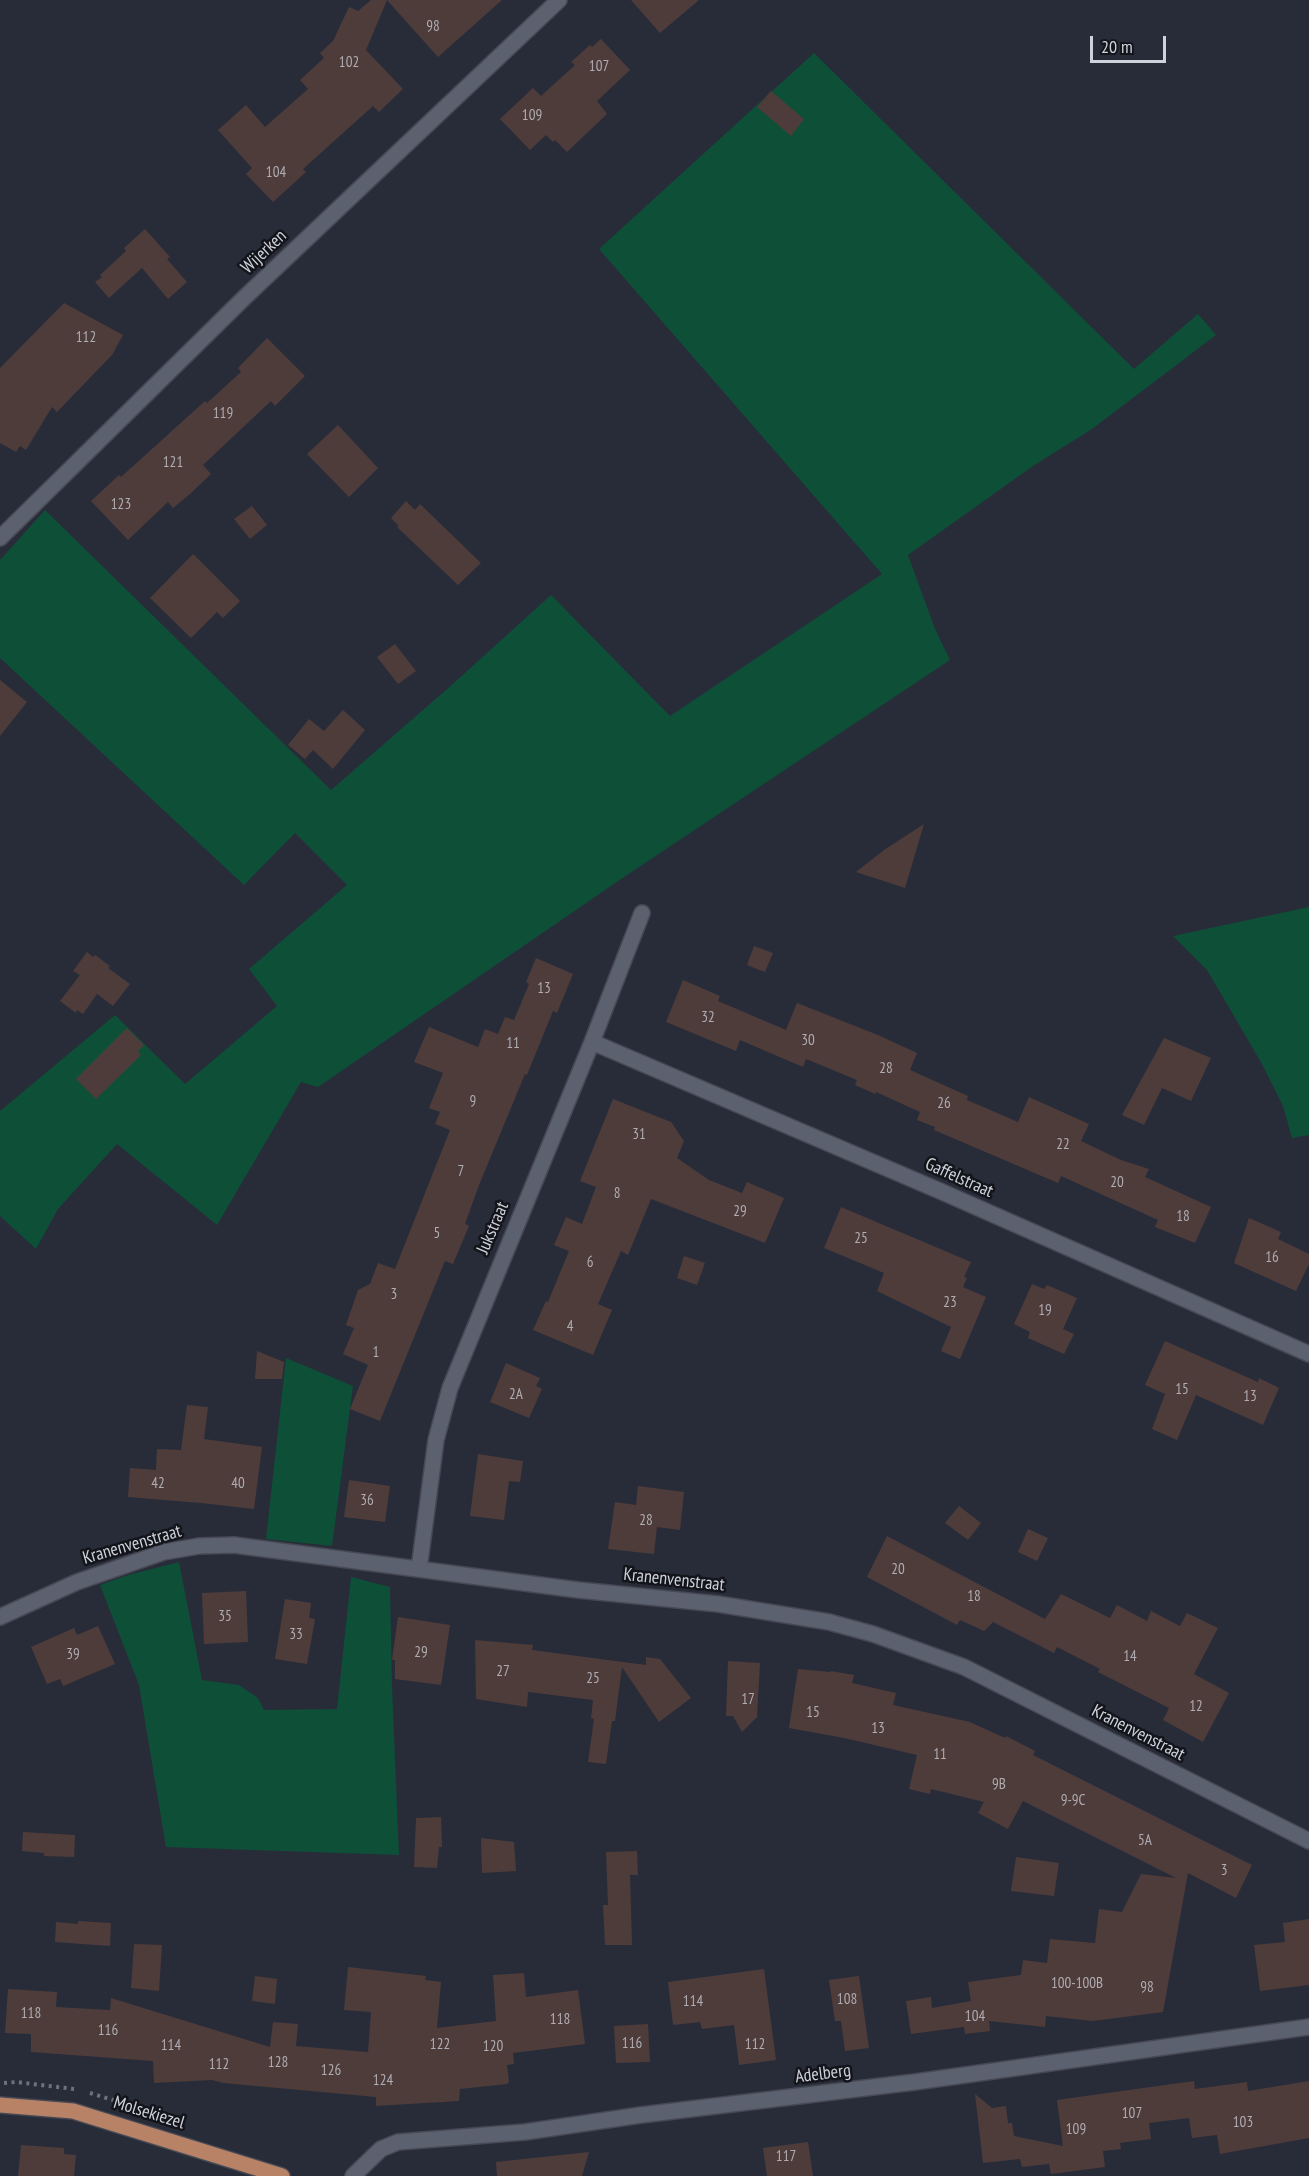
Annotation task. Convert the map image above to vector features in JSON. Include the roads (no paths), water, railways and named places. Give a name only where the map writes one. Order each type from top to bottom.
[{"type":"main road","name":"Molsekiezel","points":[[0,2105],[73,2111],[282,2176]]},
{"type":"street","name":"Wijerken","points":[[0,538],[244,298],[559,0]]},
{"type":"street","name":"Jukstraat","points":[[419,1569],[436,1440],[450,1388],[592,1042],[642,913]]},
{"type":"street","name":"Gaffelstraat","points":[[592,1042],[940,1191],[1309,1354]]},
{"type":"street","name":"Kranenvenstraat","points":[[0,1617],[45,1595],[164,1552],[199,1546],[234,1545],[579,1590],[718,1604],[829,1622],[873,1634],[963,1667],[1309,1841]]},
{"type":"street","name":"Adelberg","points":[[352,2176],[381,2149],[398,2142],[525,2132],[641,2115],[915,2082],[1309,2027]]}]
